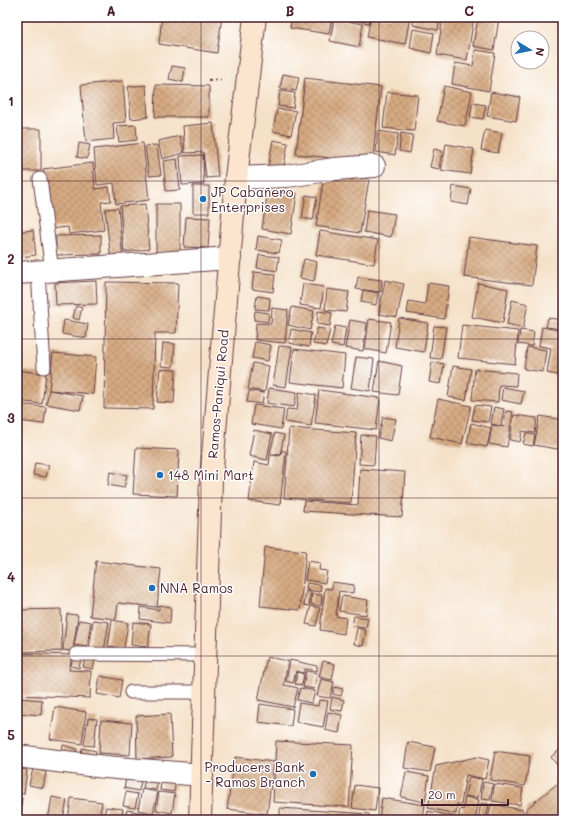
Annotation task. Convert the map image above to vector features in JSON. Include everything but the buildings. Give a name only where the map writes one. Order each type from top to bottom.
[{"type":"main road","name":"Ramos-Paniqui Road","points":[[200,820],[211,480],[236,178],[255,17]]},
{"type":"street","points":[[236,178],[286,176],[335,169],[374,166]]},
{"type":"street","points":[[17,273],[230,258]]},
{"type":"street","points":[[17,756],[105,767],[202,775]]},
{"type":"lane","points":[[40,179],[45,271],[44,367]]},
{"type":"lane","points":[[76,654],[206,655]]},
{"type":"lane","points":[[131,692],[204,692]]},
{"type":"place","name":"JP Cabañero Enterprises","points":[[203,199]]},
{"type":"place","name":"148 Mini Mart","points":[[160,475]]},
{"type":"place","name":"NNA Ramos","points":[[152,588]]},
{"type":"place","name":"Producers Bank - Ramos Branch","points":[[313,774]]}]
